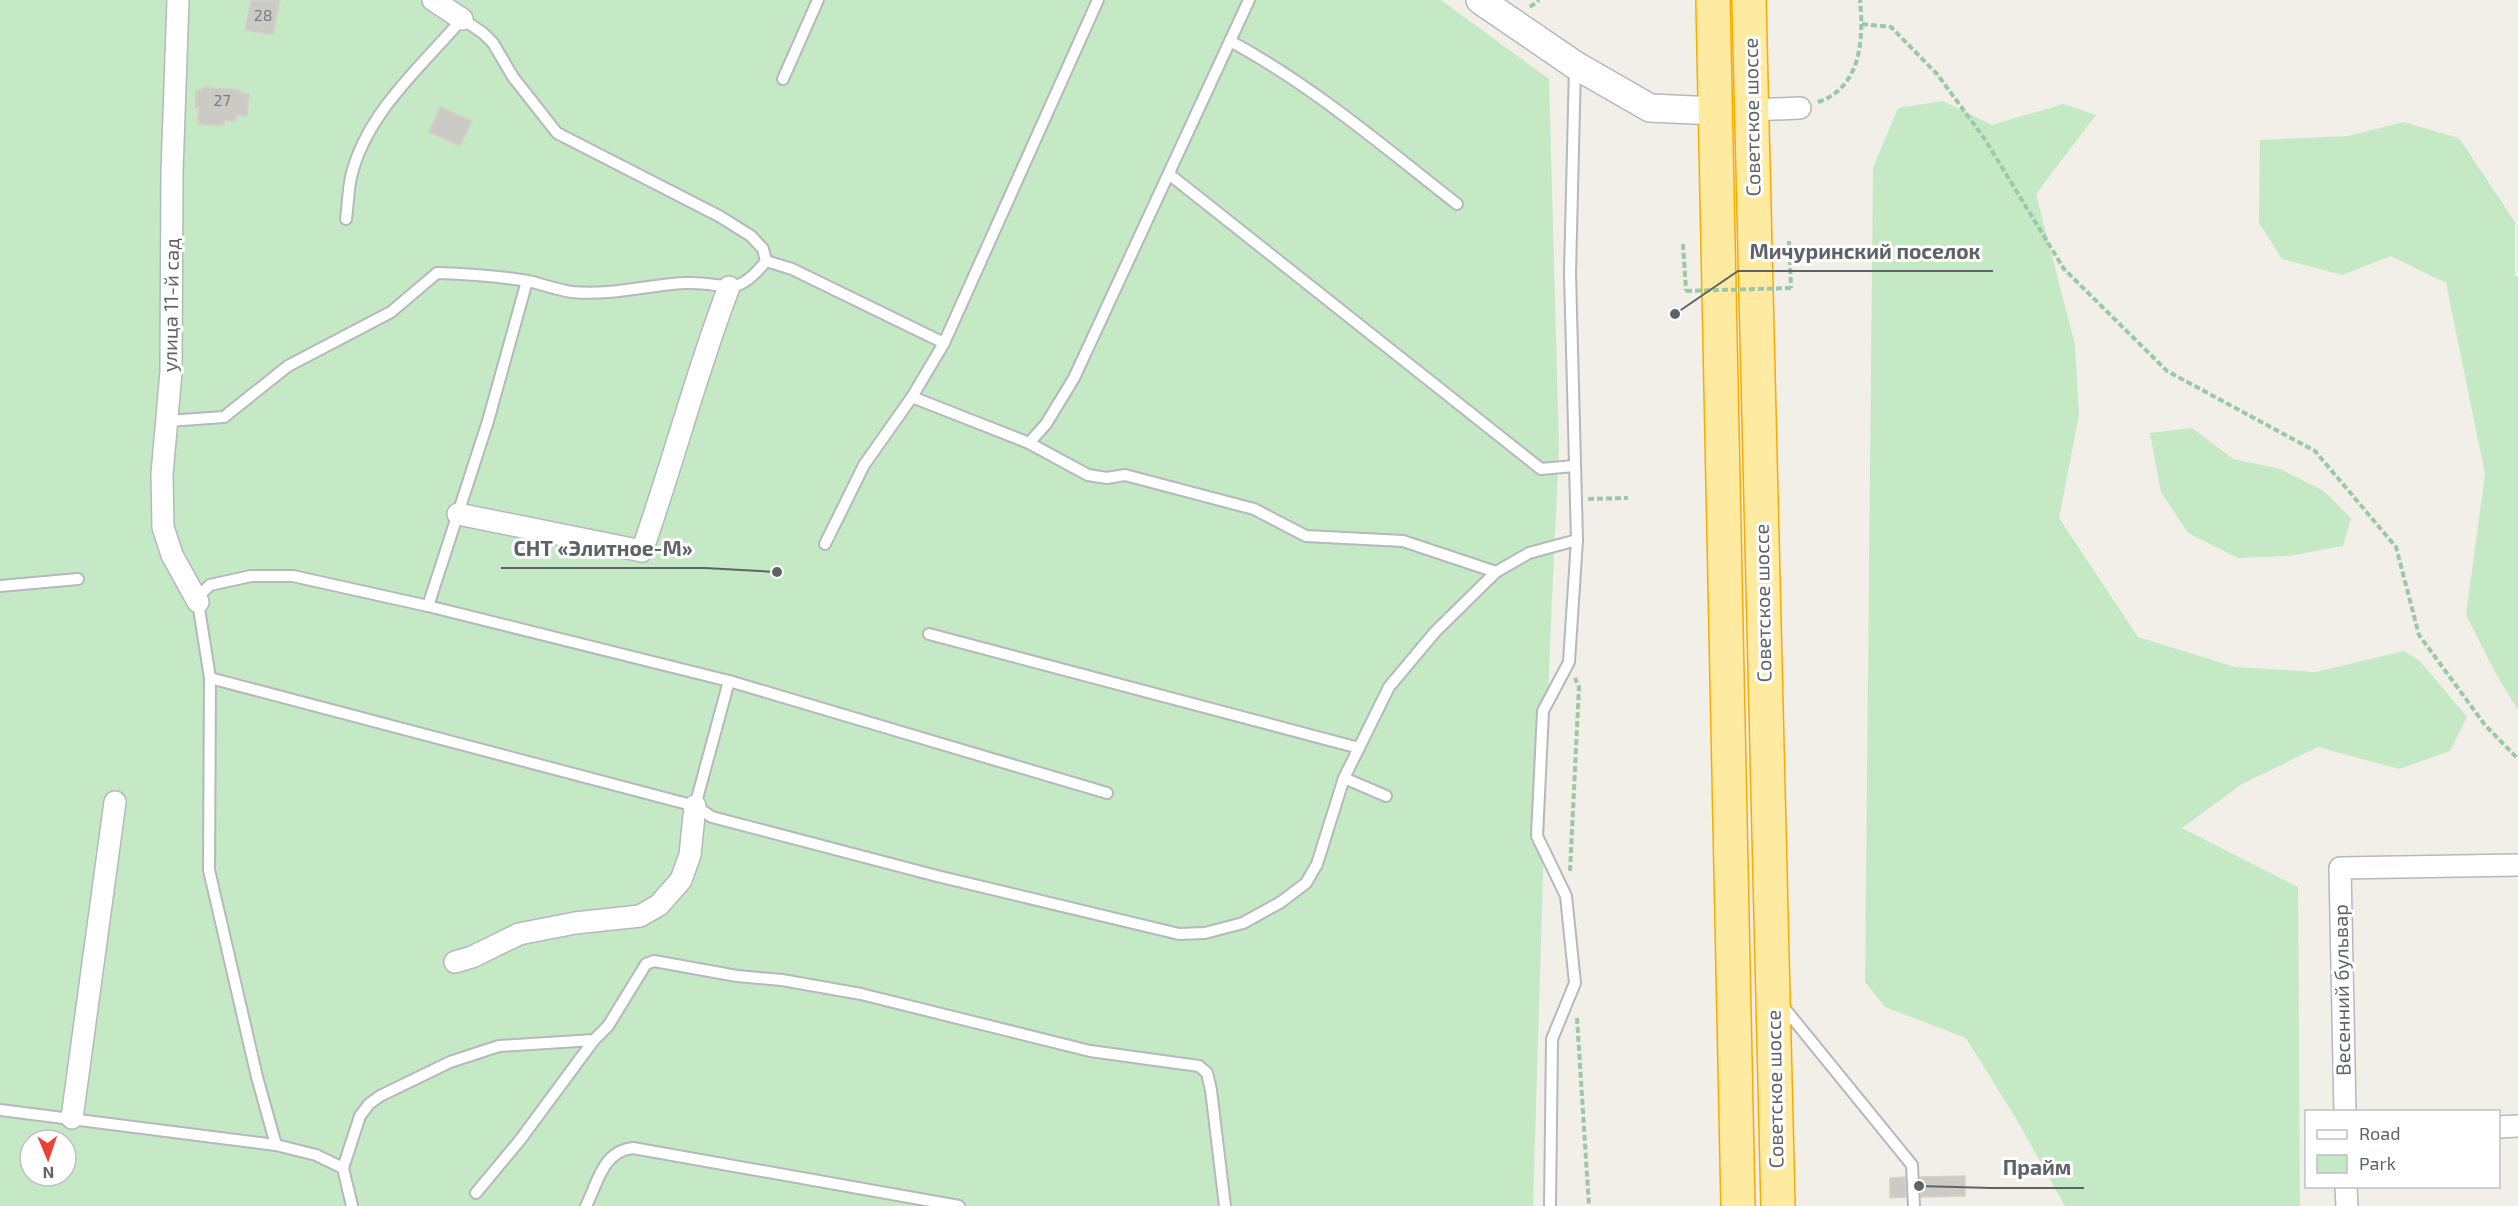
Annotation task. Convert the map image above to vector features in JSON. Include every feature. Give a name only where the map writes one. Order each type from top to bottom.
[{"type":"highway","name":"Советское шоссе","points":[[1713,0],[1738,1206]]},
{"type":"highway","name":"Советское шоссе","points":[[1749,0],[1778,1206]]},
{"type":"highway","points":[[1716,111],[1752,110]]},
{"type":"street","name":"улица 11-й сад","points":[[178,0],[172,172],[168,421],[162,474],[163,527],[172,555],[198,602]]},
{"type":"street","points":[[433,0],[462,19]]},
{"type":"street","points":[[1480,0],[1575,65],[1650,108],[1716,111]]},
{"type":"street","points":[[1752,110],[1800,108]]},
{"type":"street","points":[[458,514],[642,551],[662,495],[712,331],[729,287]]},
{"type":"street","points":[[72,1118],[115,802]]},
{"type":"street","points":[[455,962],[472,957],[519,934],[640,916],[659,905],[681,880],[690,855],[695,806]]},
{"type":"street","name":"Весенний бульвар","points":[[2345,1110],[2340,868],[2518,865]]},
{"type":"street","points":[[2500,1127],[2518,1126]]},
{"type":"street","points":[[2346,1188],[2347,1206]]},
{"type":"lane","points":[[783,79],[818,0]]},
{"type":"lane","points":[[825,544],[864,465],[912,397],[944,343],[1098,0]]},
{"type":"lane","points":[[1029,443],[1046,424],[1074,378],[1249,0]]},
{"type":"lane","points":[[346,219],[351,178],[359,153],[380,112],[462,19],[493,43],[513,77],[557,133],[719,216],[751,236],[763,249],[766,261]]},
{"type":"lane","points":[[1230,41],[1272,64],[1336,110],[1457,204]]},
{"type":"lane","points":[[1550,1206],[1552,1040],[1575,983],[1566,896],[1537,836],[1543,711],[1569,662],[1576,540],[1570,273],[1575,65]]},
{"type":"lane","points":[[1169,174],[1541,469],[1574,466]]},
{"type":"lane","points":[[168,421],[224,417],[288,366],[391,312],[437,273],[527,281],[571,292],[604,293],[686,283],[735,287],[753,277],[766,261]]},
{"type":"lane","points":[[766,261],[792,270],[944,343]]},
{"type":"lane","points":[[428,606],[488,421],[527,281]]},
{"type":"lane","points":[[912,397],[1029,443],[1088,475],[1107,478],[1125,475],[1254,509],[1305,536],[1403,541],[1496,572]]},
{"type":"lane","points":[[210,678],[695,806],[712,817],[937,876],[1179,934],[1205,933],[1243,923],[1281,902],[1306,883],[1317,864],[1344,778],[1389,687],[1436,632],[1496,572],[1529,552],[1576,540]]},
{"type":"lane","points":[[276,1145],[256,1077],[209,870],[210,678],[198,602],[202,592],[210,585],[251,576],[293,576],[428,606],[729,681],[1107,793]]},
{"type":"lane","points":[[0,586],[78,579]]},
{"type":"lane","points":[[929,634],[1359,748]]},
{"type":"lane","points":[[695,806],[729,681]]},
{"type":"lane","points":[[1344,778],[1386,796]]},
{"type":"lane","points":[[476,1193],[520,1140],[594,1040],[608,1026],[646,964],[654,961],[861,994],[1090,1051],[1199,1066],[1207,1073],[1225,1206]]},
{"type":"lane","points":[[1773,994],[1912,1165],[1914,1206]]},
{"type":"lane","points":[[352,1206],[343,1168],[360,1116],[369,1104],[380,1096],[450,1062],[499,1046],[594,1040]]},
{"type":"lane","points":[[0,1110],[276,1145],[316,1155],[343,1168]]},
{"type":"lane","points":[[586,1206],[609,1158],[620,1149],[633,1148],[959,1206]]},
{"type":"path","points":[[1800,108],[1833,97],[1857,63],[1862,24],[1860,0]]},
{"type":"path","points":[[1862,24],[1891,27],[1937,74],[1984,138],[2064,268],[2167,371],[2315,450],[2396,547],[2420,635],[2486,725],[2518,759]]},
{"type":"path","points":[[1683,244],[1686,291],[1791,288],[1790,241]]},
{"type":"path","points":[[1595,499],[1628,498]]},
{"type":"path","points":[[1566,896],[1572,859],[1579,687],[1569,662]]},
{"type":"path","points":[[1575,983],[1589,1206]]},
{"type":"green space","points":[[0,0],[1441,0],[1549,79],[1559,449],[1550,643],[1533,1206],[0,1206]]},
{"type":"green space","points":[[1943,101],[1992,125],[2063,104],[2096,115],[2036,194],[2075,345],[2079,415],[2059,518],[2138,637],[2235,667],[2316,672],[2404,651],[2420,661],[2467,717],[2450,751],[2399,769],[2318,747],[2242,784],[2182,828],[2298,887],[2300,1206],[2065,1206],[2017,1120],[1966,1038],[1885,1007],[1865,982],[1873,168],[1898,108]]},
{"type":"green space","points":[[2403,122],[2459,138],[2515,222],[2515,276],[2518,277],[2518,710],[2495,672],[2466,615],[2485,474],[2446,283],[2391,256],[2342,275],[2282,259],[2259,223],[2260,140],[2349,136]]},
{"type":"green space","points":[[2192,428],[2233,459],[2280,469],[2324,491],[2351,518],[2343,546],[2288,556],[2238,558],[2188,533],[2161,492],[2150,433]]},
{"type":"building","points":[[251,0],[280,0],[273,35],[245,30]]},
{"type":"building","points":[[203,87],[241,90],[241,93],[249,94],[247,116],[236,115],[236,121],[224,121],[224,126],[198,124],[199,107],[195,107],[196,90],[202,90]]},
{"type":"building","points":[[440,107],[472,121],[460,146],[429,132]]},
{"type":"building","points":[[1965,1176],[1965,1196],[1921,1197],[1920,1177]]},
{"type":"building","points":[[1905,1177],[1906,1197],[1890,1198],[1890,1178]]},
{"type":"place","name":"Мичуринский поселок","points":[[1675,314]]},
{"type":"place","name":"СНТ «Элитное-М»","points":[[777,572]]},
{"type":"place","name":"Прайм","points":[[1919,1186]]}]
